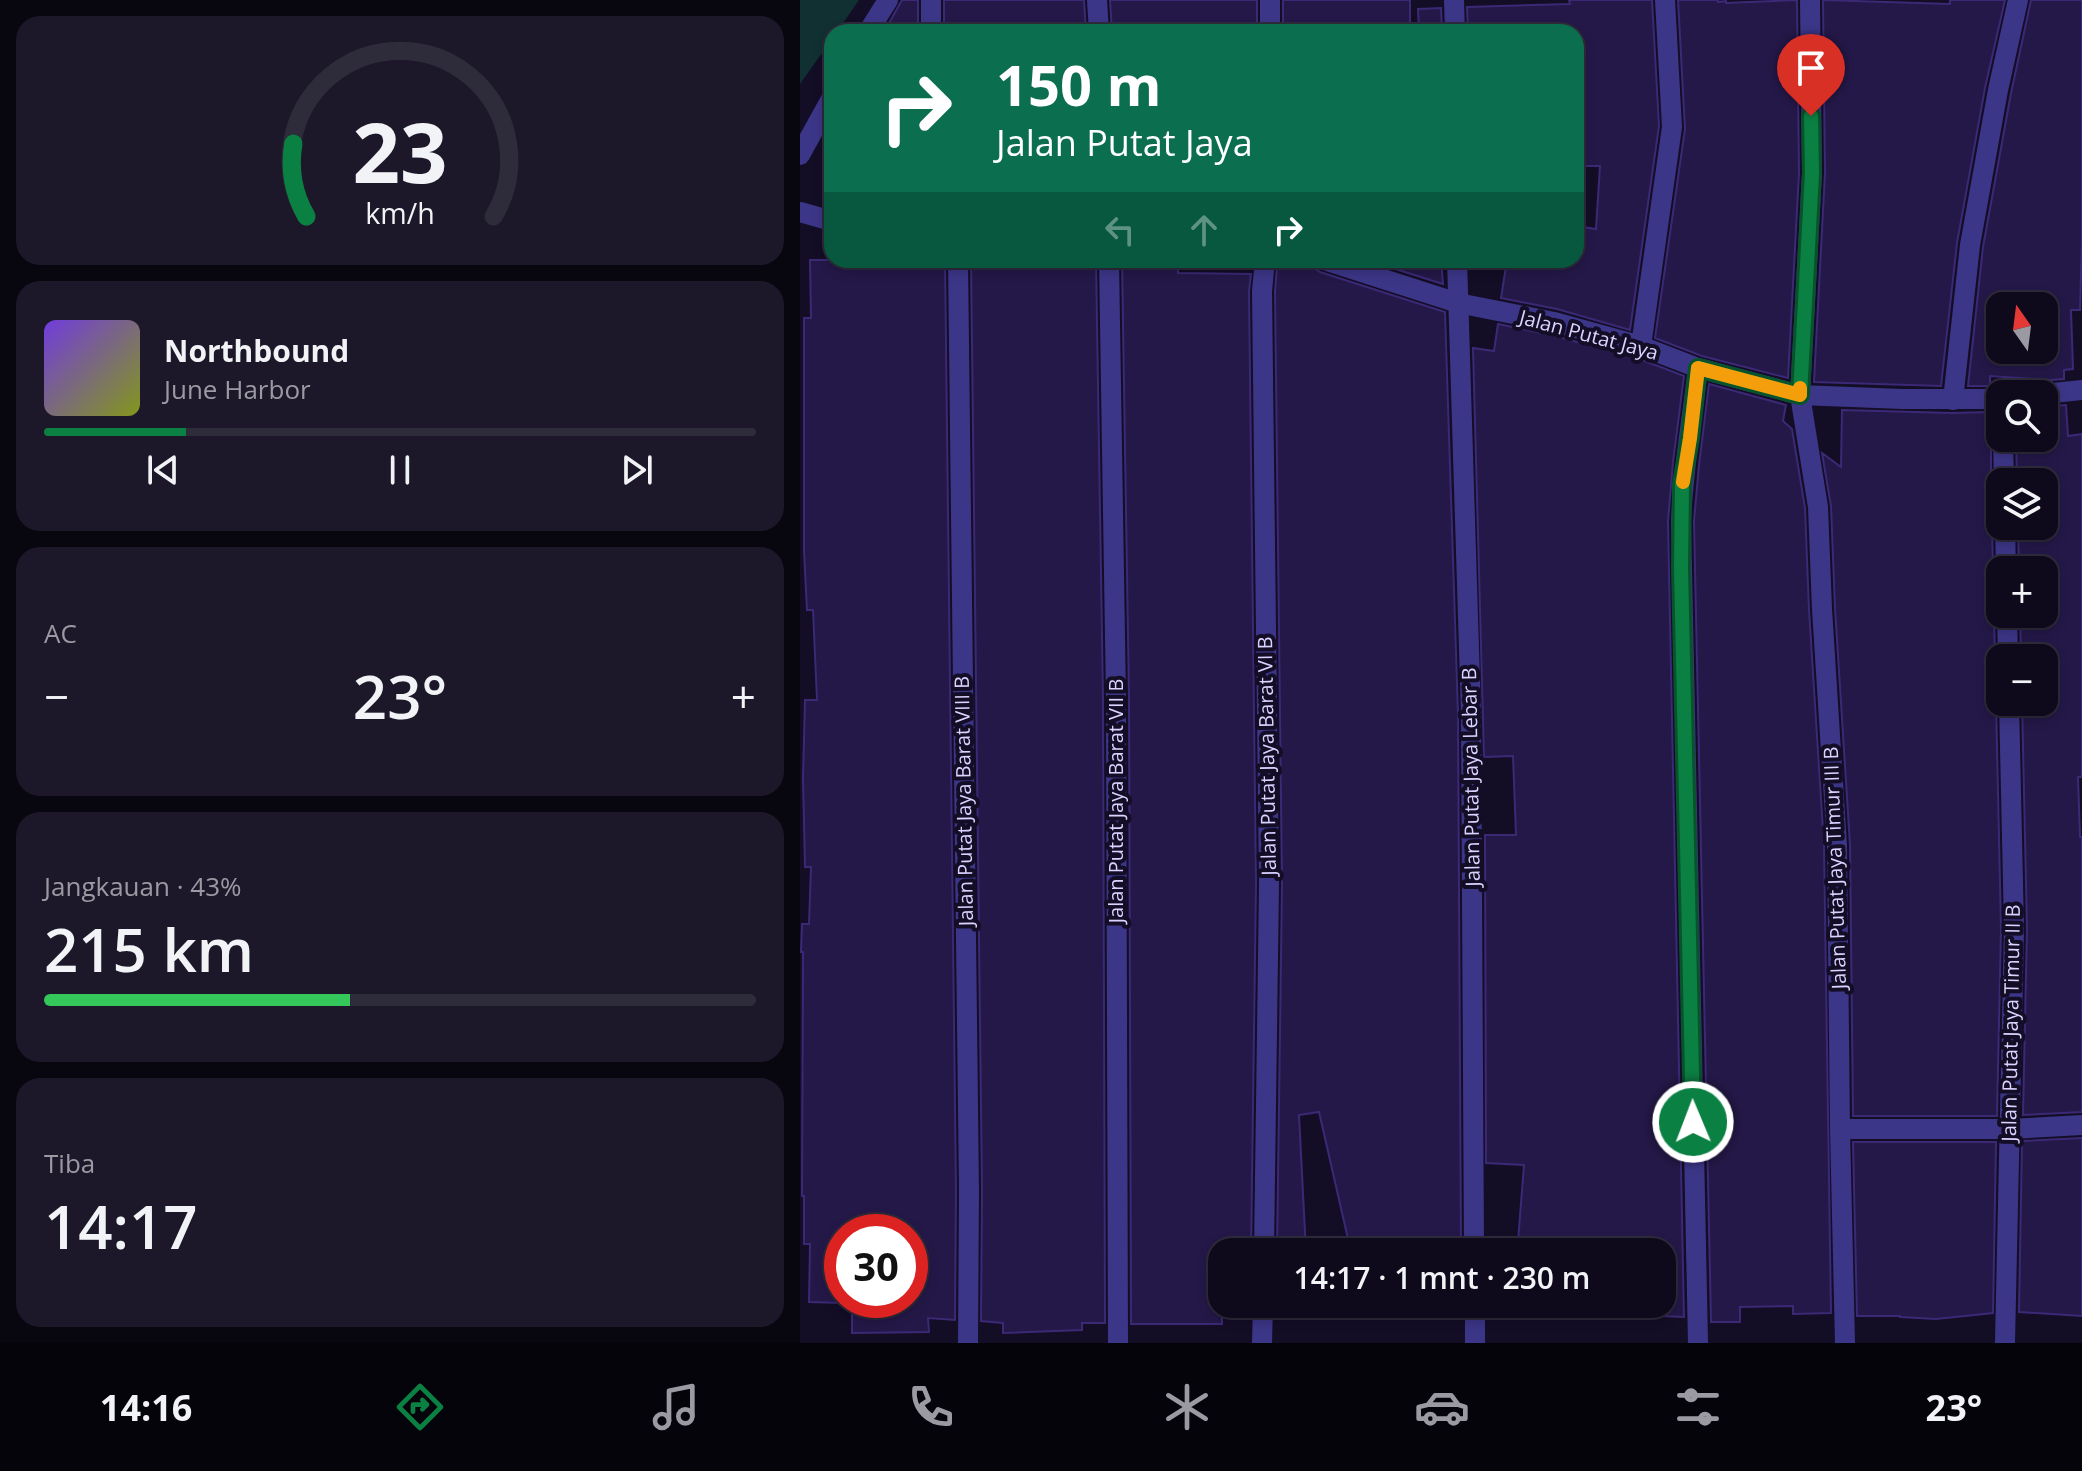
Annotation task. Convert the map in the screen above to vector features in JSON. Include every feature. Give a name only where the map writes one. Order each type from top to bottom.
[{"type":"street","points":[[873,24],[888,0]]},
{"type":"street","points":[[931,0],[931,24]]},
{"type":"street","points":[[1097,0],[1098,24]]},
{"type":"street","points":[[1270,0],[1270,24]]},
{"type":"street","points":[[1454,0],[1455,24]]},
{"type":"street","points":[[1641,346],[1672,127],[1665,0]]},
{"type":"street","name":"Jalan Putat Jaya Timur III B","points":[[1810,0],[1812,173],[1800,395],[1818,507],[1837,830],[1845,1343]]},
{"type":"street","points":[[1953,400],[1970,245],[2018,0]]},
{"type":"street","points":[[800,155],[824,112]]},
{"type":"street","points":[[800,212],[824,219]]},
{"type":"street","name":"Jalan Putat Jaya Barat VIII B","points":[[958,268],[969,1191],[968,1343]]},
{"type":"street","name":"Jalan Putat Jaya Barat VII B","points":[[1109,268],[1116,714],[1118,1343]]},
{"type":"street","name":"Jalan Putat Jaya Barat VI B","points":[[1264,268],[1262,291],[1269,884],[1264,1238]]},
{"type":"street","name":"Jalan Putat Jaya","points":[[1349,268],[1458,303],[1554,322],[1641,346],[1698,368],[1800,395],[1986,399]]},
{"type":"street","name":"Jalan Putat Jaya Lebar B","points":[[1457,268],[1471,714],[1474,1238]]},
{"type":"street","points":[[1698,368],[1682,484],[1681,568],[1698,1343]]},
{"type":"street","points":[[2058,393],[2082,390]]},
{"type":"street","name":"Jalan Putat Jaya Timur II B","points":[[2005,1343],[2014,928],[2009,716]]},
{"type":"street","points":[[1840,1129],[2010,1129],[2082,1125]]},
{"type":"street","points":[[1262,1343],[1263,1318]]},
{"type":"street","points":[[1475,1318],[1475,1343]]},
{"type":"green space","points":[[800,0],[859,0],[842,24],[824,24],[824,50],[800,84]]},
{"type":"building","points":[[902,0],[918,0],[918,24],[888,24]]},
{"type":"building","points":[[944,0],[1084,0],[1086,24],[944,24]]},
{"type":"building","points":[[1110,0],[1257,0],[1257,24],[1112,24]]},
{"type":"building","points":[[1283,0],[1410,0],[1410,24],[1283,24]]},
{"type":"building","points":[[1569,0],[1652,0],[1659,126],[1630,330],[1557,309],[1501,298],[1506,268],[1584,268],[1584,227],[1596,229],[1600,166],[1584,166],[1584,24],[1468,24],[1467,7],[1570,4]]},
{"type":"building","points":[[1678,0],[1718,0],[1726,3],[1797,0],[1799,173],[1788,378],[1702,356],[1655,338],[1685,129]]},
{"type":"building","points":[[1823,0],[1950,4],[1950,0],[2005,0],[1985,88],[1957,243],[1941,386],[1814,382],[1825,173]]},
{"type":"building","points":[[2031,0],[2082,0],[2080,310],[2071,310],[2073,369],[2064,370],[2064,379],[1990,376],[1986,386],[1968,386],[1983,247]]},
{"type":"building","points":[[1441,8],[1442,24],[1419,24],[1418,9]]},
{"type":"building","points":[[810,260],[824,260],[824,268],[945,268],[955,1320],[928,1318],[928,1214],[824,1214],[824,1302],[809,1302],[810,1244],[804,1244],[802,1196],[801,952],[802,924],[809,924],[811,867],[805,867],[803,778],[805,700],[817,700],[813,610],[807,610],[804,551],[804,318],[811,318]]},
{"type":"building","points":[[971,268],[1096,268],[1103,699],[1105,1323],[1082,1323],[1082,1330],[1003,1333],[1003,1323],[981,1321]]},
{"type":"building","points":[[1122,268],[1178,268],[1178,273],[1251,274],[1256,884],[1251,1238],[1208,1238],[1208,1318],[1222,1318],[1222,1324],[1131,1324],[1129,699]]},
{"type":"building","points":[[1277,268],[1314,268],[1445,312],[1458,714],[1461,1238],[1348,1238],[1319,1112],[1299,1115],[1305,1238],[1277,1238],[1282,884],[1275,292]]},
{"type":"building","points":[[1392,268],[1442,268],[1443,284]]},
{"type":"building","points":[[1498,324],[1637,358],[1684,376],[1668,521],[1684,1317],[1676,1317],[1676,1238],[1518,1238],[1524,1165],[1486,1163],[1485,835],[1516,835],[1513,756],[1484,757],[1473,348],[1494,351]]},
{"type":"building","points":[[1709,384],[1786,405],[1783,421],[1792,429],[1805,508],[1824,846],[1831,1313],[1793,1314],[1793,1306],[1740,1307],[1740,1322],[1711,1322],[1694,521]]},
{"type":"building","points":[[2066,405],[2068,436],[2082,434],[2082,777],[2078,777],[2082,837],[2082,1112],[2023,1115],[2027,928],[2022,716],[2058,716],[2058,644],[2021,644],[2020,628],[2058,628],[2058,556],[2019,556],[2018,540],[2058,540],[2058,468],[2017,468],[2016,452],[2058,452],[2058,406]]},
{"type":"building","points":[[1842,410],[1986,412],[1986,452],[1991,452],[1991,468],[1986,468],[1986,540],[1992,540],[1993,556],[1986,556],[1986,628],[1994,628],[1995,644],[1986,644],[1986,716],[1996,716],[2001,928],[1997,1116],[1853,1116],[1850,845],[1831,506],[1822,453],[1841,467]]},
{"type":"building","points":[[2082,1138],[2082,1316],[2019,1312],[2022,1141]]},
{"type":"building","points":[[1853,1142],[1996,1142],[1993,1313],[1936,1319],[1857,1316]]},
{"type":"building","points":[[852,1318],[928,1318],[929,1332],[852,1333]]},
{"type":"slow traffic","points":[[1683,482],[1698,368],[1800,395],[1800,388]]},
{"type":"route","points":[[1693,1122],[1681,568],[1682,484],[1698,368],[1800,395],[1812,173],[1811,116]]}]
